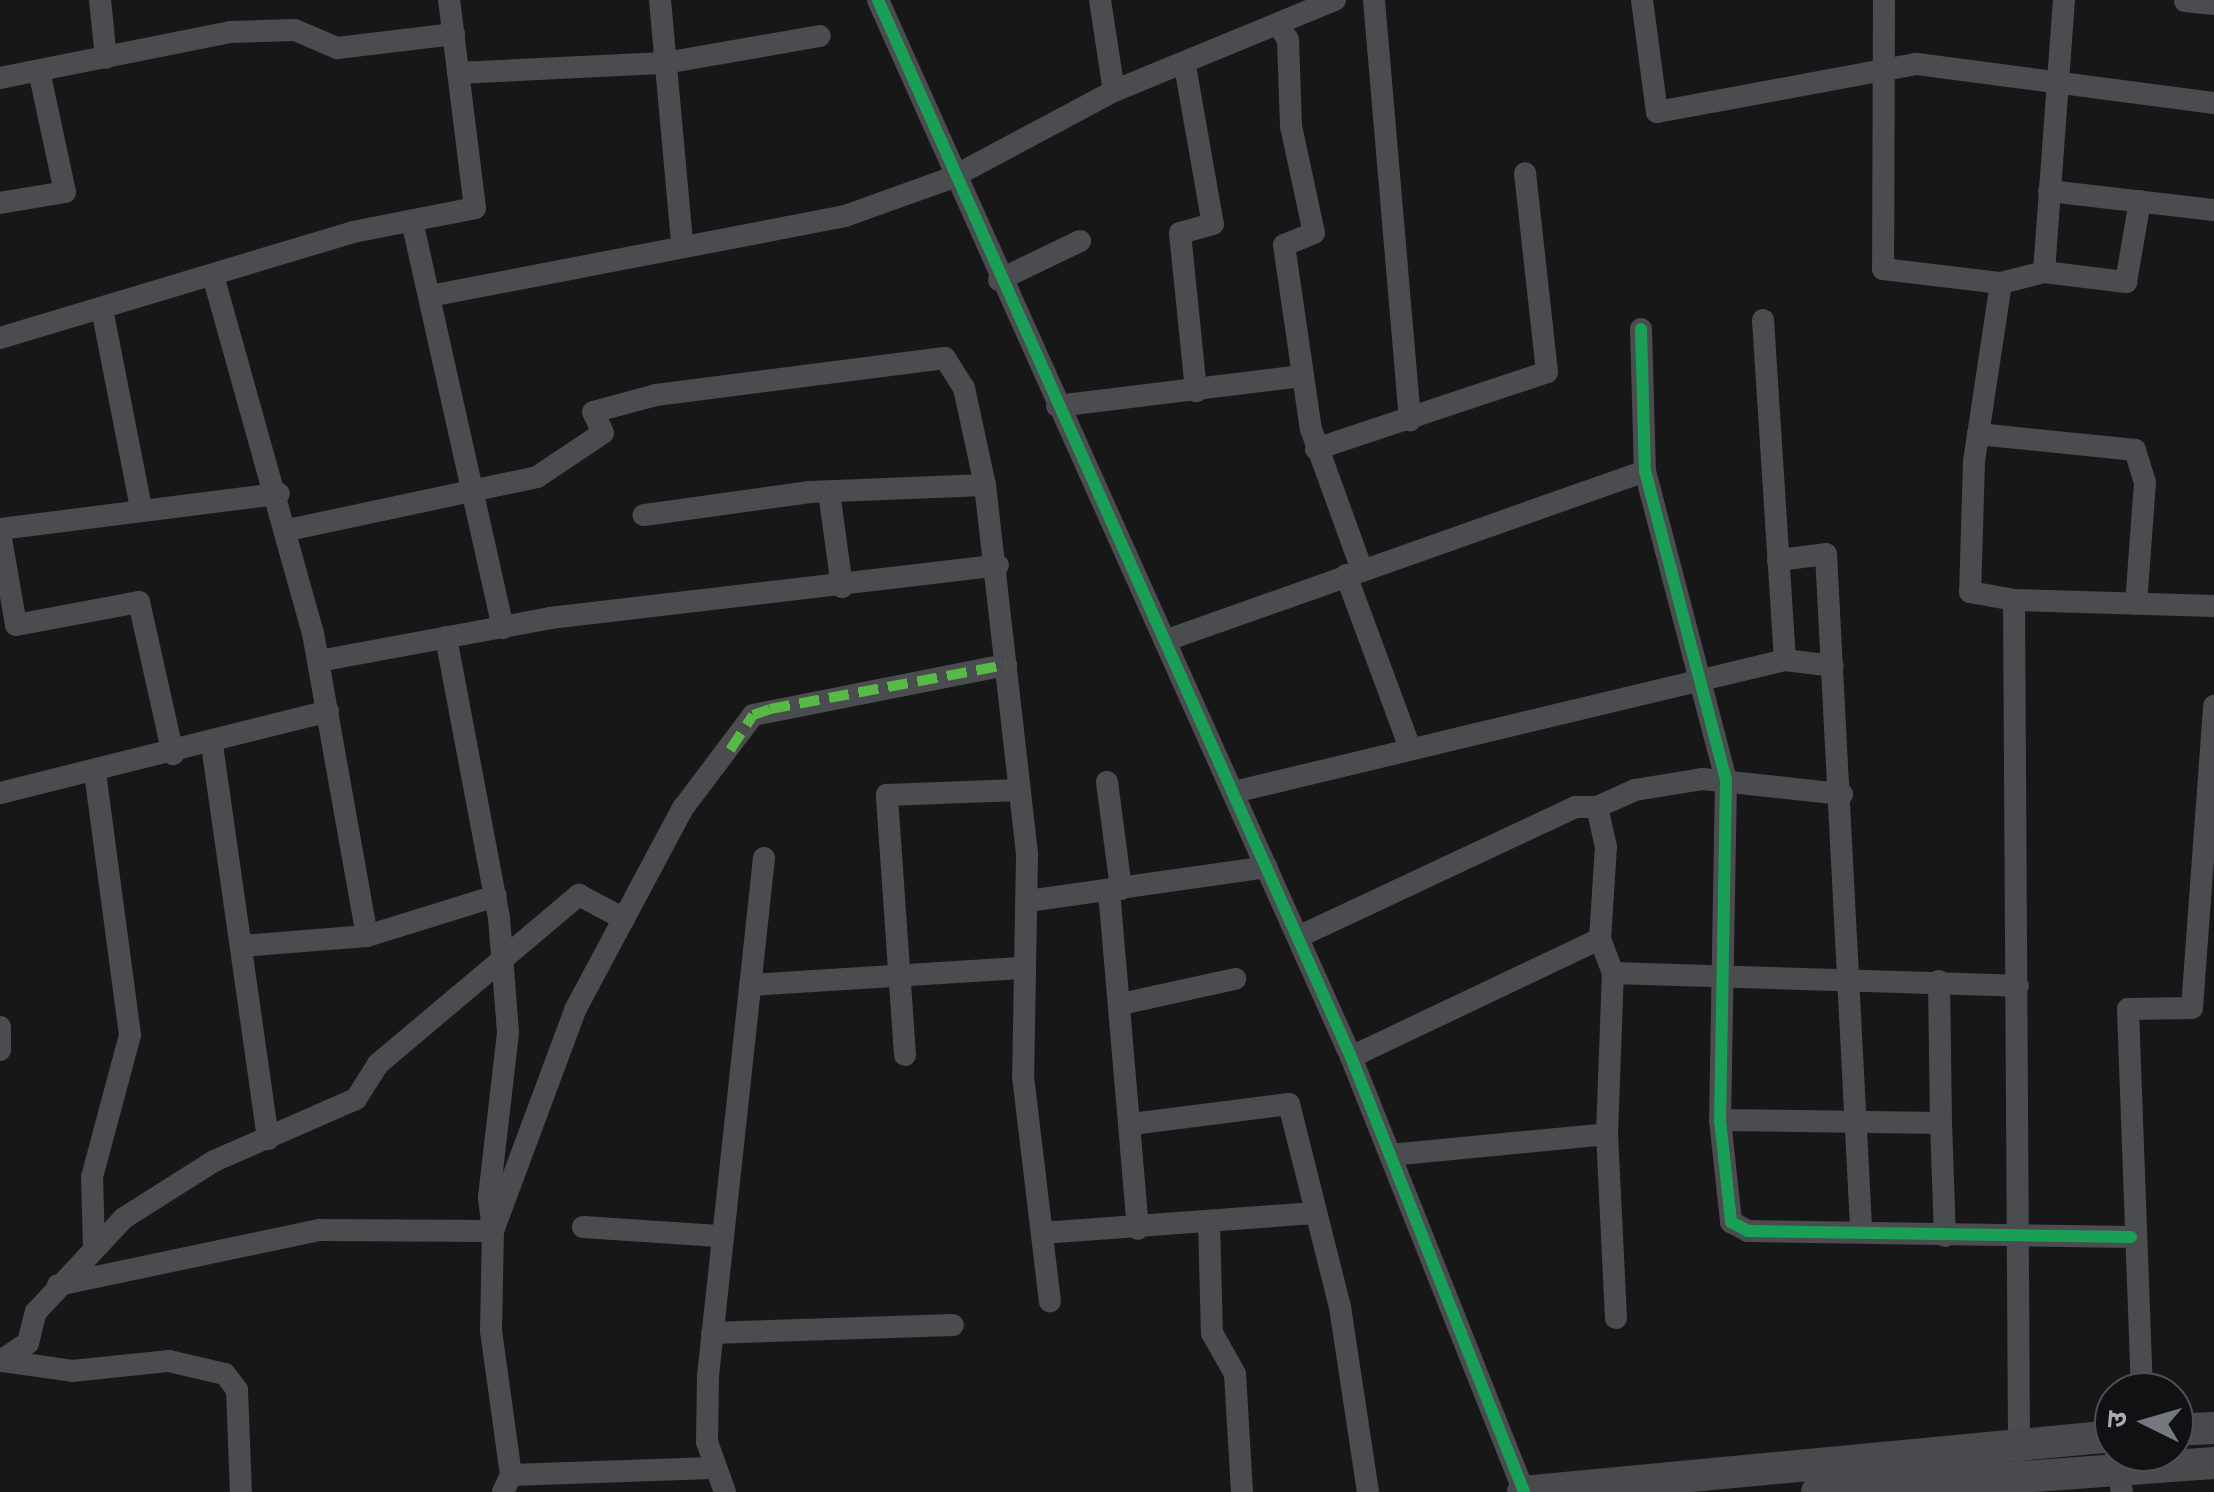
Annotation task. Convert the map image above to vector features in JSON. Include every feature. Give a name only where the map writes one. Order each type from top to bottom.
[{"type":"main road","points":[[1524,1492],[2020,1444],[2094,1452]]},
{"type":"main road","points":[[1817,1492],[2094,1457]]},
{"type":"street","points":[[100,0],[106,58]]},
{"type":"street","points":[[0,338],[412,221],[475,208],[449,0]]},
{"type":"street","points":[[660,0],[682,244]]},
{"type":"street","points":[[878,0],[951,178],[1167,640],[1351,1057],[1524,1492]]},
{"type":"street","points":[[1100,0],[1114,91]]},
{"type":"street","points":[[430,296],[572,275],[682,244],[846,216],[951,178],[1114,91],[1185,66],[1335,0]]},
{"type":"street","points":[[1374,0],[1410,420]]},
{"type":"street","points":[[1642,0],[1658,112],[1885,75],[1917,64],[2214,103]]},
{"type":"street","points":[[1884,0],[1883,268],[2001,283],[2044,272],[2126,282],[2140,201]]},
{"type":"street","points":[[2044,272],[2055,80],[2064,0]]},
{"type":"street","points":[[2186,1],[2214,4]]},
{"type":"street","points":[[1278,24],[1288,40],[1292,126],[1314,233],[1284,246],[1316,449],[1410,748]]},
{"type":"street","points":[[0,78],[230,32],[295,30],[338,48],[454,34]]},
{"type":"street","points":[[458,73],[665,63],[820,36]]},
{"type":"street","points":[[1185,66],[1213,224],[1180,232],[1196,391]]},
{"type":"street","points":[[0,204],[65,192],[40,71]]},
{"type":"street","points":[[1316,449],[1547,372],[1524,173]]},
{"type":"street","points":[[2049,191],[2214,210]]},
{"type":"street","points":[[412,221],[469,494],[503,628]]},
{"type":"street","points":[[999,280],[1080,241]]},
{"type":"street","points":[[214,279],[288,530],[319,661],[367,936]]},
{"type":"street","points":[[2001,283],[1978,434],[1970,592],[2014,600],[2214,606]]},
{"type":"street","points":[[102,308],[141,508]]},
{"type":"street","points":[[1764,320],[1785,660]]},
{"type":"street","points":[[1640,329],[1645,471],[1706,679],[1726,780],[1726,978],[1720,1120],[1731,1222],[1748,1231],[1861,1226],[1945,1236],[2131,1236]]},
{"type":"street","points":[[288,530],[469,494],[585,452],[603,433],[593,412],[830,366],[945,358],[964,388],[998,565],[1028,902],[1020,968],[1050,1301]]},
{"type":"street","points":[[1058,406],[1303,376]]},
{"type":"street","points":[[1978,434],[2135,450],[2145,482],[2136,604]]},
{"type":"street","points":[[1167,640],[1645,471]]},
{"type":"street","points":[[644,515],[829,492],[985,486]]},
{"type":"street","points":[[829,492],[842,587]]},
{"type":"street","points":[[173,754],[138,602],[16,625],[0,531],[141,508],[278,494]]},
{"type":"street","points":[[1778,560],[1826,554],[1842,794],[1843,983],[1861,1226]]},
{"type":"street","points":[[319,661],[503,628],[998,565]]},
{"type":"street","points":[[2014,600],[2020,1444]]},
{"type":"street","points":[[446,637],[496,896],[499,969],[508,1032],[489,1197],[494,1231],[490,1332],[507,1484],[712,1468]]},
{"type":"street","points":[[1234,792],[1785,660],[1833,666]]},
{"type":"street","points":[[494,1231],[574,1010],[683,808],[753,715],[1006,665]]},
{"type":"street","points":[[2141,1372],[2131,1236],[2128,1010],[2192,1008],[2205,931],[2214,706]]},
{"type":"street","points":[[0,793],[173,754],[328,711]]},
{"type":"street","points":[[212,744],[268,1139]]},
{"type":"street","points":[[94,1246],[92,1177],[130,1035],[95,773]]},
{"type":"street","points":[[1298,937],[1576,808],[1596,808],[1635,790],[1726,780],[1842,794]]},
{"type":"street","points":[[1107,782],[1138,1229]]},
{"type":"street","points":[[906,1055],[888,796],[1019,790]]},
{"type":"street","points":[[1596,808],[1606,847],[1600,939],[1613,973],[1606,1134],[1616,1318]]},
{"type":"street","points":[[725,1492],[712,1468],[712,1332],[719,1236],[764,858]]},
{"type":"street","points":[[1028,902],[1267,867]]},
{"type":"street","points":[[1,1361],[28,1344],[58,1285],[94,1246],[214,1161],[356,1099],[378,1064],[499,969],[579,895],[624,919]]},
{"type":"street","points":[[242,946],[367,936],[496,896]]},
{"type":"street","points":[[1351,1057],[1600,939]]},
{"type":"street","points":[[750,985],[900,972],[1020,968]]},
{"type":"street","points":[[1613,973],[2018,986]]},
{"type":"street","points":[[1120,1004],[1234,979]]},
{"type":"street","points":[[1940,981],[1945,1236]]},
{"type":"street","points":[[0,1027],[0,1050]]},
{"type":"street","points":[[1132,1124],[1289,1104],[1340,1307],[1368,1492]]},
{"type":"street","points":[[1720,1120],[1941,1123]]},
{"type":"street","points":[[1390,1156],[1606,1134]]},
{"type":"street","points":[[1042,1233],[1138,1229],[1314,1213]]},
{"type":"street","points":[[1208,1221],[1212,1332],[1234,1374],[1242,1492]]},
{"type":"street","points":[[583,1227],[719,1236]]},
{"type":"street","points":[[58,1285],[320,1230],[494,1231]]},
{"type":"street","points":[[712,1332],[953,1325]]},
{"type":"street","points":[[1,1361],[72,1371],[169,1361],[226,1374],[236,1390],[241,1492]]},
{"type":"marked path","points":[[730,750],[753,715],[770,709],[1006,665]]},
{"type":"cycle path","points":[[878,0],[1351,1057],[1524,1492]]},
{"type":"cycle path","points":[[1641,329],[1645,471],[1726,780],[1720,1120],[1731,1222],[1748,1231],[2131,1237]]}]
